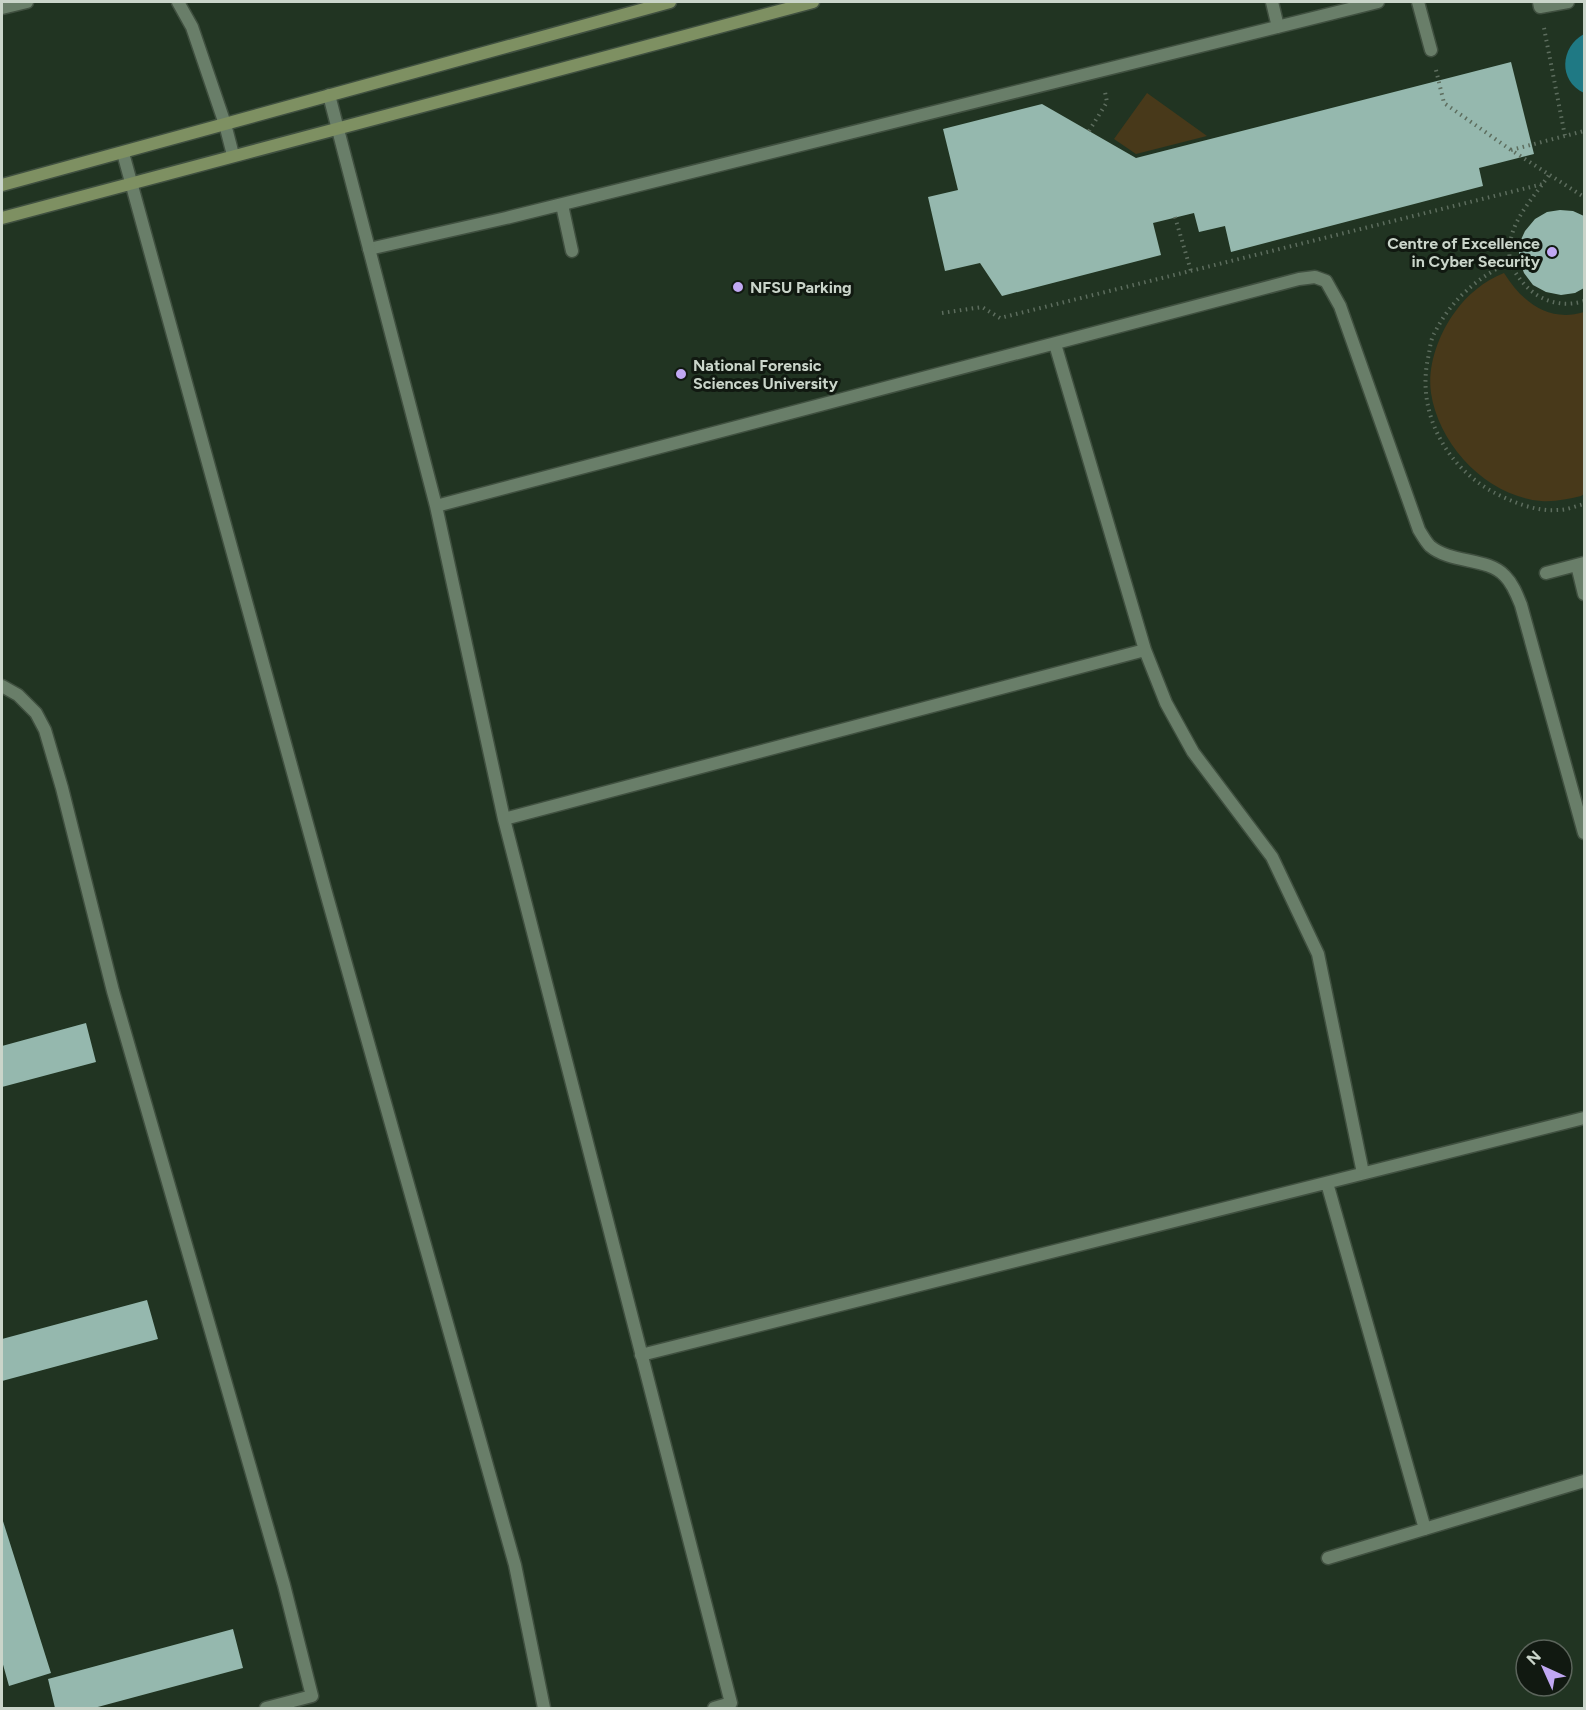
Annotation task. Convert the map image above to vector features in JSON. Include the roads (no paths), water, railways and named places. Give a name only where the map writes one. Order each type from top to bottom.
[{"type":"street","points":[[2,8],[27,2]]},
{"type":"street","points":[[178,2],[192,27],[225,124],[233,155]]},
{"type":"street","points":[[2,185],[670,2]]},
{"type":"street","points":[[2,218],[813,2]]},
{"type":"street","points":[[1272,2],[1278,27]]},
{"type":"street","points":[[369,249],[562,204],[1378,2]]},
{"type":"street","points":[[1418,2],[1431,50]]},
{"type":"street","points":[[1540,4],[1568,2]]},
{"type":"street","points":[[328,95],[436,506],[504,819],[732,1706],[714,1708]]},
{"type":"street","points":[[123,153],[325,890],[515,1565],[544,1708]]},
{"type":"street","points":[[562,204],[572,251]]},
{"type":"street","points":[[436,506],[1299,279],[1315,277],[1326,281],[1340,306],[1419,530],[1430,546],[1445,555],[1495,568],[1505,575],[1514,589],[1521,605],[1584,833]]},
{"type":"street","points":[[1055,344],[1144,650],[1166,703],[1193,752],[1272,856],[1318,954],[1363,1173]]},
{"type":"street","points":[[1546,573],[1581,564],[1584,594]]},
{"type":"street","points":[[504,819],[1144,650]]},
{"type":"street","points":[[2,686],[18,696],[36,713],[45,730],[62,788],[113,991],[284,1585],[312,1696],[266,1708]]},
{"type":"street","points":[[641,1355],[1584,1118]]},
{"type":"street","points":[[1327,1183],[1425,1529]]},
{"type":"street","points":[[1328,1558],[1584,1481]]},
{"type":"water","points":[[1584,34],[1584,93],[1570,81],[1565,64],[1570,47]]},
{"type":"place","name":"Centre of Excellence in Cyber Security","points":[[1552,252]]},
{"type":"place","name":"NFSU Parking","points":[[738,287]]},
{"type":"place","name":"National Forensic Sciences University","points":[[681,374]]}]
